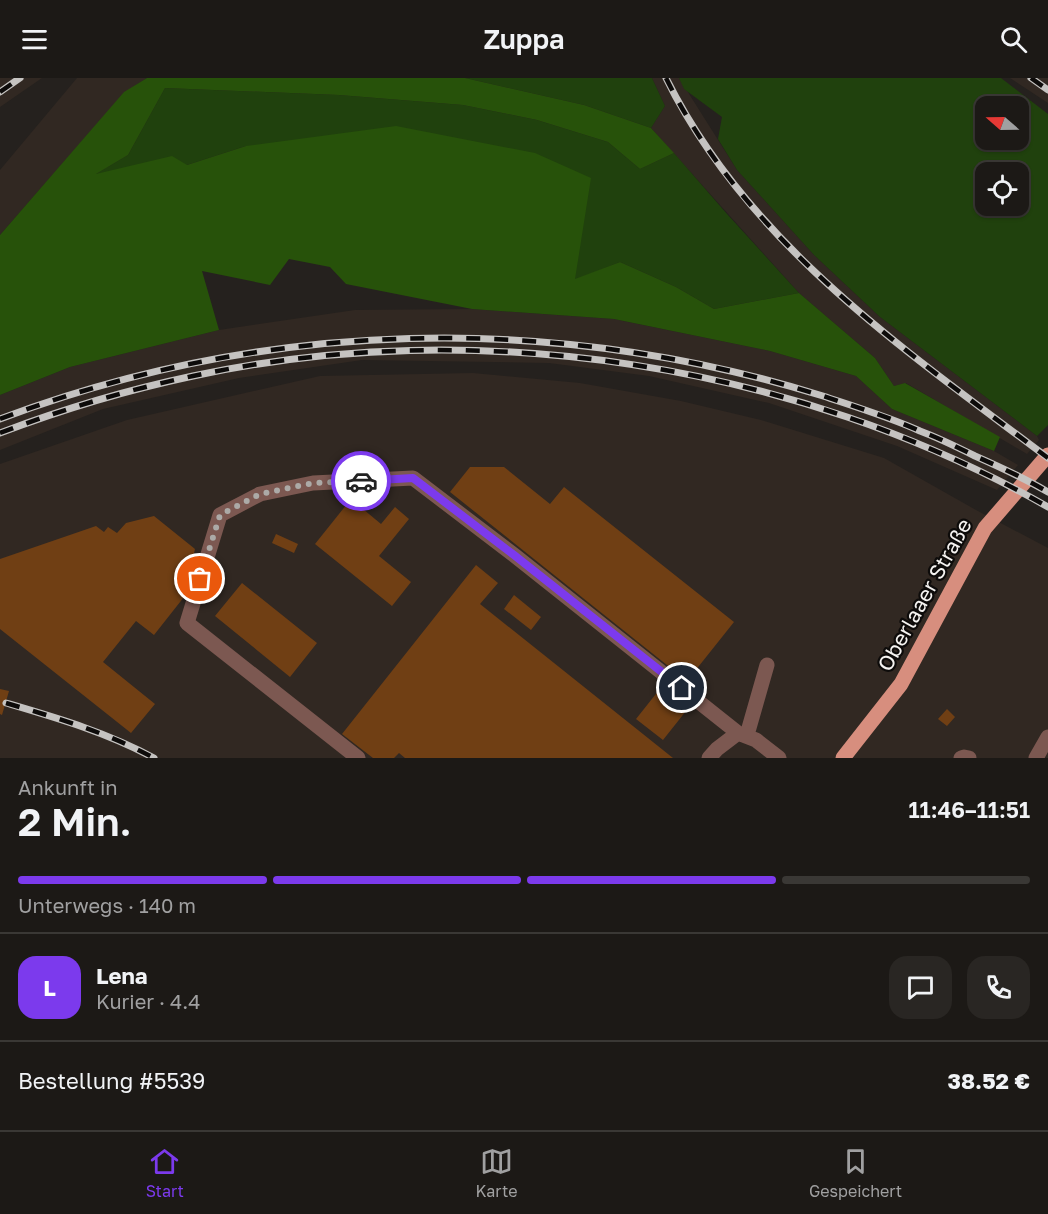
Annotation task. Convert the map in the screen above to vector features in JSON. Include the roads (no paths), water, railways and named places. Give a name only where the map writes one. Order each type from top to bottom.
[{"type":"main road","name":"Oberlaaer Straße","points":[[843,758],[901,684],[985,528],[1048,455]]},
{"type":"lane","points":[[358,758],[187,622],[220,515],[260,494],[313,483],[413,478],[742,734],[756,740],[779,758]]},
{"type":"lane","points":[[709,758],[717,748],[742,734],[767,665]]},
{"type":"lane","points":[[1036,758],[1048,737]]},
{"type":"lane","points":[[961,758],[969,758]]},
{"type":"railway","points":[[0,92],[20,78]]},
{"type":"railway","points":[[666,78],[700,138],[740,192],[785,243],[834,290],[886,334],[1048,458]]},
{"type":"railway","points":[[1031,78],[1048,90]]},
{"type":"railway","points":[[0,419],[101,386],[203,361],[306,346],[410,338],[514,340],[617,350],[721,369],[823,396],[934,437],[1048,492]]},
{"type":"railway","points":[[0,433],[71,408],[144,387],[193,376],[301,358],[411,350],[521,353],[632,365],[741,386],[848,417],[951,458],[1048,507]]},
{"type":"railway","points":[[6,703],[100,733],[154,758]]}]
